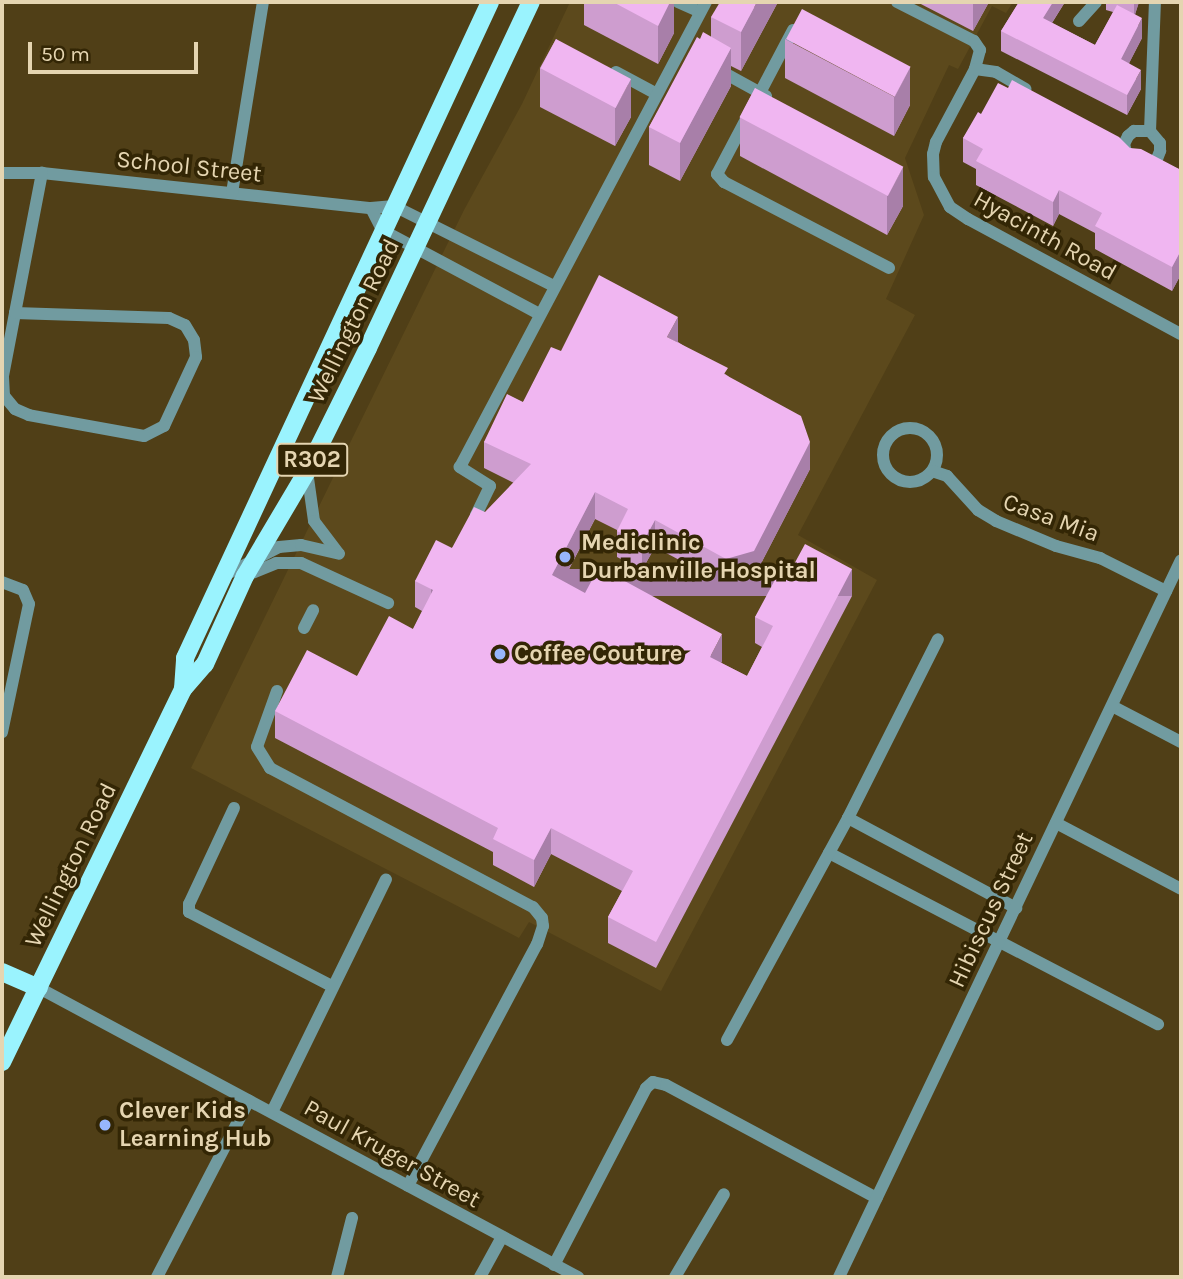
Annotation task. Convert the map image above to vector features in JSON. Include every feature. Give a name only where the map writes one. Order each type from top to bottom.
[{"type":"main road","name":"Wellington Road","points":[[183,689],[185,658],[490,2]]},
{"type":"main road","name":"Wellington Road","points":[[2,1062],[183,689],[205,664],[245,576],[307,471],[418,248],[531,2]]},
{"type":"main road","points":[[2,972],[39,988]]},
{"type":"street","points":[[232,192],[263,2]]},
{"type":"street","points":[[476,515],[490,486],[460,467],[656,93],[691,55],[703,7],[678,2]]},
{"type":"street","points":[[897,2],[976,43],[980,55],[975,69],[996,72],[1042,98]]},
{"type":"street","points":[[1079,21],[1096,2]]},
{"type":"street","points":[[1150,131],[1134,131],[1119,140],[1128,159],[1135,164],[1158,166],[1160,151],[1160,143],[1150,131],[1155,2]]},
{"type":"street","points":[[801,20],[717,171],[719,178],[889,268]]},
{"type":"street","points":[[691,55],[783,105]]},
{"type":"street","points":[[598,62],[656,93]]},
{"type":"street","name":"Hyacinth Road","points":[[975,69],[936,142],[933,154],[934,177],[943,198],[968,219],[1181,334]]},
{"type":"street","name":"School Street","points":[[2,173],[42,173],[371,208],[394,206]]},
{"type":"street","points":[[15,313],[169,318],[185,326],[194,340],[196,357],[164,426],[144,436],[29,415],[15,409],[4,396],[2,386],[15,313],[42,173]]},
{"type":"street","points":[[394,206],[554,286]]},
{"type":"street","points":[[371,208],[382,230],[539,314]]},
{"type":"street","points":[[906,427],[924,431],[936,445],[937,454],[932,471],[917,481],[900,480],[892,476],[883,461],[885,443],[898,430],[906,427]]},
{"type":"street","points":[[225,575],[278,547],[301,545],[339,554],[314,521],[307,471]]},
{"type":"street","name":"Casa Mia","points":[[932,471],[947,476],[978,509],[996,521],[1056,546],[1100,558],[1166,591]]},
{"type":"street","name":"Hibiscus Street","points":[[839,1277],[1181,560]]},
{"type":"street","points":[[245,576],[276,563],[301,563],[388,603]]},
{"type":"street","points":[[2,582],[23,590],[29,604],[2,732]]},
{"type":"street","points":[[304,628],[313,610]]},
{"type":"street","points":[[727,1040],[848,818],[938,639]]},
{"type":"street","points":[[277,691],[257,747],[270,768],[533,907],[542,918],[537,944],[408,1186]]},
{"type":"street","points":[[1112,706],[1181,742]]},
{"type":"street","points":[[234,808],[188,904],[189,912],[332,986]]},
{"type":"street","points":[[848,818],[1016,908]]},
{"type":"street","points":[[1056,823],[1181,889]]},
{"type":"street","points":[[829,853],[1158,1024]]},
{"type":"street","points":[[272,1112],[386,879]]},
{"type":"street","name":"Paul Kruger Street","points":[[39,988],[578,1277]]},
{"type":"street","points":[[554,1265],[646,1088],[653,1082],[666,1085],[877,1198]]},
{"type":"street","points":[[157,1277],[249,1100]]},
{"type":"street","points":[[675,1277],[724,1194]]},
{"type":"street","points":[[337,1277],[352,1218]]},
{"type":"street","points":[[480,1277],[502,1237]]},
{"type":"shaded area","name":"Mediclinic Durbanville Hospital","points":[[570,2],[1013,2],[1006,13],[992,6],[958,69],[949,65],[905,158],[924,215],[886,299],[915,315],[798,535],[877,580],[661,991],[529,922],[519,938],[191,768],[464,210],[522,104]]},
{"type":"building","points":[[613,2],[670,2],[658,26]]},
{"type":"building","points":[[720,2],[757,2],[741,32],[711,17]]},
{"type":"building","points":[[1019,2],[1053,2],[1043,18],[1095,45],[1117,5],[1142,18],[1121,59],[1141,70],[1127,95],[1001,31]]},
{"type":"building","points":[[1181,2],[1181,141],[1179,141]]},
{"type":"building","points":[[802,9],[911,67],[895,97],[786,39]]},
{"type":"building","points":[[703,32],[731,48],[680,143],[649,127],[697,37],[700,39]]},
{"type":"building","points":[[556,39],[631,79],[616,108],[541,68]]},
{"type":"building","points":[[1012,80],[1119,137],[1130,148],[1141,149],[1181,170],[1181,256],[1179,254],[1172,267],[1095,226],[1102,213],[1059,190],[1053,202],[976,161],[983,149],[963,138],[978,112],[981,114],[998,83],[1008,88]]},
{"type":"building","points":[[755,88],[903,167],[888,196],[740,117]]},
{"type":"building","points":[[599,275],[678,317],[667,337],[728,368],[724,374],[801,416],[810,442],[754,551],[726,559],[655,520],[642,544],[617,531],[628,509],[595,492],[552,575],[585,593],[599,567],[722,634],[710,657],[747,676],[773,626],[755,617],[777,576],[785,581],[805,544],[852,569],[656,942],[608,917],[633,871],[551,828],[534,860],[493,839],[498,828],[275,711],[307,650],[357,676],[389,616],[413,629],[433,590],[415,581],[436,540],[452,548],[474,507],[485,512],[531,464],[484,442],[507,394],[523,402],[551,347],[561,351]]},
{"type":"place","name":"Mediclinic Durbanville Hospital","points":[[565,557]]},
{"type":"place","name":"Coffee Couture","points":[[500,654]]},
{"type":"place","name":"Clever Kids Learning Hub","points":[[105,1125]]}]
